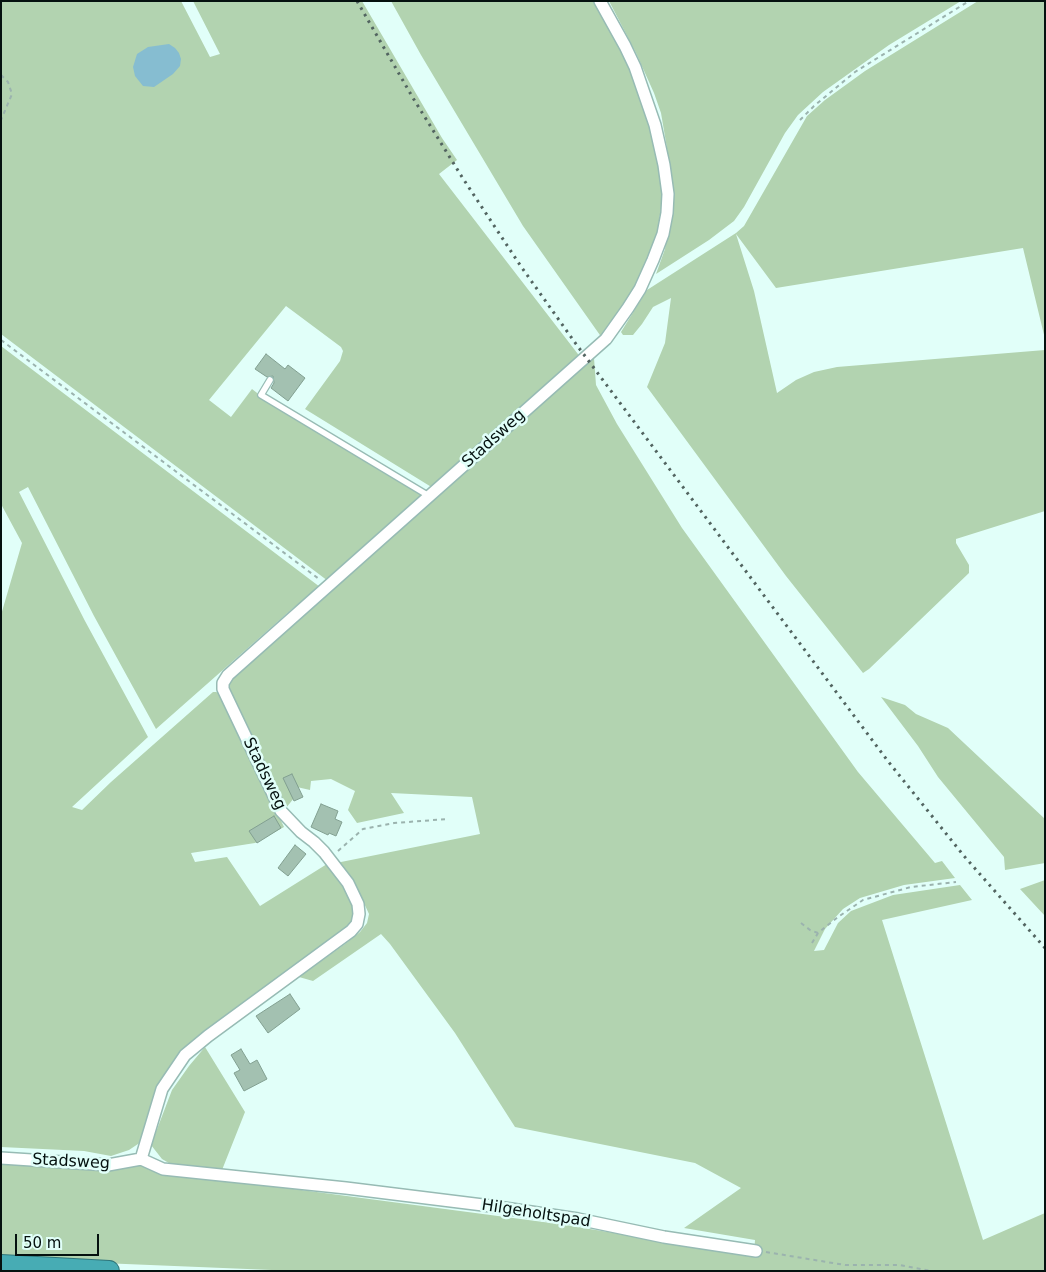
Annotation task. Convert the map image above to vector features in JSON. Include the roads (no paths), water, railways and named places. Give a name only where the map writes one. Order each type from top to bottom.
[{"type":"highway","points":[[1,1265],[109,1271]]},
{"type":"street","name":"Stadsweg","points":[[1,1158],[108,1165],[141,1159],[162,1090],[184,1055],[352,931],[357,924],[358,904],[348,883],[314,842],[300,832],[281,811],[223,689],[223,682],[228,675],[606,339],[640,288],[663,234],[668,194],[664,165],[656,125],[646,94],[626,46],[600,1]]},
{"type":"street","name":"Hilgeholtspad","points":[[141,1159],[163,1169],[346,1188],[491,1206],[578,1219],[664,1237],[756,1251]]},
{"type":"lane","points":[[270,380],[261,395],[430,497]]},
{"type":"water","points":[[169,44],[179,53],[181,59],[180,66],[173,74],[154,87],[143,86],[135,76],[133,67],[137,54],[148,47]]},
{"type":"railway","points":[[357,1],[413,98],[462,177],[520,265],[576,344],[887,760],[964,856],[1045,948]]}]
